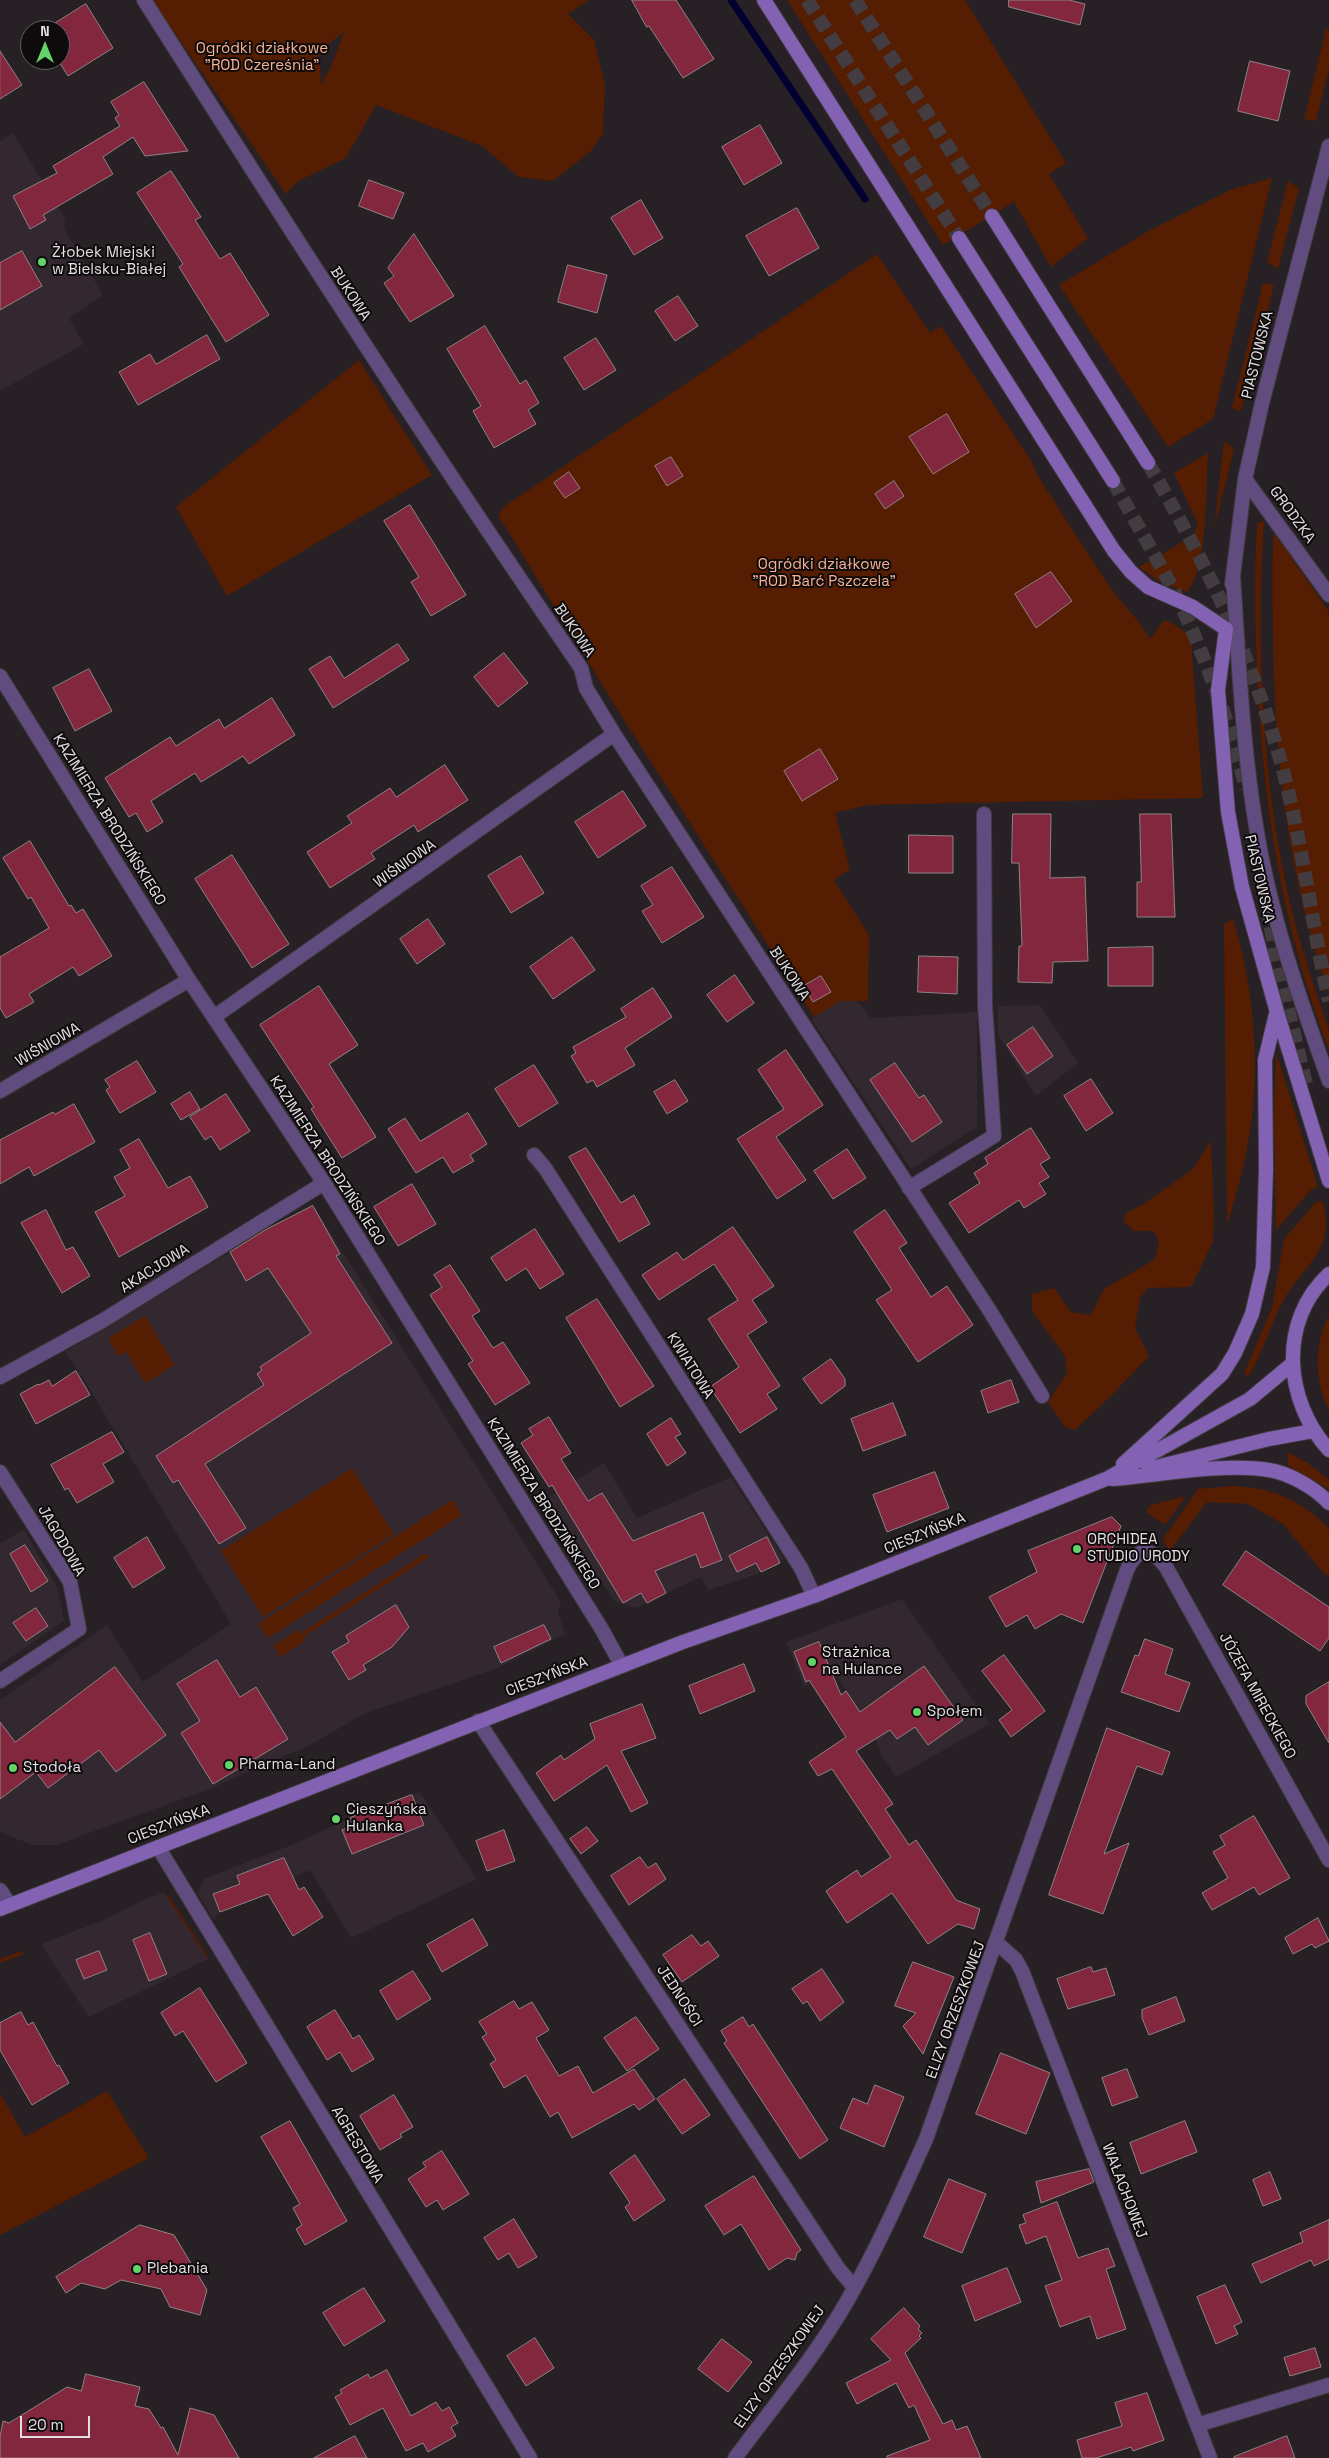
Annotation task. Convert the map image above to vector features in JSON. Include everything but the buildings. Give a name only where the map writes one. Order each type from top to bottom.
[{"type":"main road","points":[[764,0],[1114,551],[1130,572],[1148,587],[1193,607],[1226,629]]},
{"type":"main road","points":[[992,216],[1148,463]]},
{"type":"main road","points":[[958,238],[1112,481]]},
{"type":"main road","name":"PIASTOWSKA","points":[[1226,629],[1218,690],[1228,812],[1242,887],[1277,1012],[1329,1181]]},
{"type":"main road","points":[[1106,1479],[1222,1374],[1236,1353],[1252,1314],[1263,1267],[1266,1169],[1265,1060],[1277,1012]]},
{"type":"main road","points":[[1329,1274],[1312,1295],[1301,1317],[1294,1340],[1292,1364],[1298,1399],[1313,1431],[1329,1450]]},
{"type":"main road","name":"CIESZYŃSKA","points":[[5,1907],[478,1721],[814,1596],[1106,1479],[1250,1399],[1292,1364]]},
{"type":"main road","name":"CIESZYŃSKA","points":[[1106,1479],[1269,1439],[1313,1431]]},
{"type":"main road","points":[[1106,1479],[1240,1468],[1271,1470],[1298,1480],[1329,1502]]},
{"type":"street","name":"BUKOWA","points":[[144,0],[454,482],[581,668],[586,688],[614,734],[988,1308],[1042,1396]]},
{"type":"street","name":"PIASTOWSKA","points":[[1226,629],[1245,480],[1262,403],[1329,146]]},
{"type":"street","name":"GRODZKA","points":[[1245,480],[1329,595]]},
{"type":"street","name":"PIASTOWSKA","points":[[1233,575],[1242,712],[1260,848],[1270,898],[1286,955],[1329,1081]]},
{"type":"street","name":"KAZIMIERZA BRODZIŃSKIEGO","points":[[0,676],[189,980],[324,1183],[601,1628],[622,1666]]},
{"type":"street","name":"WIŚNIOWA","points":[[214,1018],[614,734]]},
{"type":"street","points":[[909,1188],[994,1136],[985,1005],[984,814]]},
{"type":"street","name":"WIŚNIOWA","points":[[0,1091],[189,980]]},
{"type":"street","name":"KWIATOWA","points":[[534,1155],[545,1168],[801,1568],[814,1596]]},
{"type":"street","name":"AKACJOWA","points":[[0,1377],[102,1321],[324,1183]]},
{"type":"street","name":"JAGODOWA","points":[[0,1472],[70,1582],[78,1629],[0,1681]]},
{"type":"street","name":"JÓZEFA MIRECKIEGO","points":[[1151,1552],[1158,1556],[1166,1566],[1329,1860]]},
{"type":"street","name":"ELIZY ORZESZKOWEJ","points":[[735,2458],[806,2363],[846,2303],[894,2212],[926,2140],[1127,1570],[1137,1555],[1151,1552]]},
{"type":"street","name":"JEDNOŚCI","points":[[478,1721],[838,2268],[854,2287]]},
{"type":"street","name":"AGRESTOWA","points":[[158,1847],[530,2458]]},
{"type":"street","points":[[0,1890],[5,1907]]},
{"type":"street","name":"WAŁACHOWEJ","points":[[997,1943],[1016,1960],[1022,1971],[1210,2458]]},
{"type":"street","points":[[1197,2425],[1329,2385]]},
{"type":"shaded area","name":"Żłobek Miejski w Bielsku-Białej","points":[[13,133],[65,218],[64,228],[103,295],[69,318],[84,344],[0,391],[0,141]]},
{"type":"shaded area","points":[[840,1001],[857,1001],[871,1018],[977,1012],[977,1127],[911,1169],[811,1019]]},
{"type":"shaded area","points":[[1040,1005],[1078,1063],[1036,1096],[998,1035],[998,1006]]},
{"type":"shaded area","points":[[312,1203],[561,1602],[558,1611],[565,1634],[498,1668],[366,1713],[308,1746],[207,1790],[56,1845],[33,1845],[9,1836],[0,1831],[0,1700],[107,1625],[143,1682],[231,1624],[83,1378],[65,1352]]},
{"type":"shaded area","points":[[604,1463],[637,1518],[731,1477],[784,1559],[757,1574],[708,1590],[701,1577],[636,1608],[614,1601],[547,1498]]},
{"type":"shaded area","points":[[24,1530],[58,1588],[64,1621],[0,1665],[0,1543]]},
{"type":"shaded area","points":[[902,1599],[990,1724],[896,1777],[881,1754],[872,1731],[834,1672],[804,1686],[786,1642]]},
{"type":"shaded area","points":[[420,1792],[477,1879],[351,1938],[310,1870],[243,1901],[244,1903],[220,1912],[213,1919],[198,1894],[204,1879],[294,1844],[350,1818]]},
{"type":"shaded area","points":[[164,1893],[208,1959],[89,2017],[49,1957],[43,1947],[43,1943],[106,1919],[147,1898]]},
{"type":"green space","name":"Ogródki działkowe \"ROD Czereśnia\"","points":[[152,0],[589,0],[568,14],[594,40],[605,85],[603,133],[591,151],[553,181],[519,177],[482,146],[376,105],[346,158],[298,181],[286,194]],"holes":[[[344,32],[330,69],[321,84],[319,51]]]},
{"type":"green space","points":[[787,0],[965,0],[1066,163],[1049,174],[1088,238],[1051,267],[1014,202],[943,245]]},
{"type":"green space","points":[[1326,29],[1329,30],[1329,69],[1316,121],[1304,119]]},
{"type":"green space","points":[[1272,178],[1213,419],[1168,447],[1059,285],[1152,229],[1230,190]]},
{"type":"green space","points":[[1288,181],[1299,188],[1278,269],[1267,262]]},
{"type":"green space","name":"Ogródki działkowe \"ROD Barć Pszczela\"","points":[[877,254],[930,333],[941,326],[1032,462],[1038,476],[1115,594],[1150,639],[1164,620],[1186,633],[1191,640],[1203,798],[867,805],[835,813],[850,869],[834,880],[869,935],[868,1001],[840,1001],[814,1017],[617,709],[498,515],[505,506]]},
{"type":"green space","points":[[1269,283],[1274,286],[1241,411],[1232,408],[1263,284]]},
{"type":"green space","points":[[359,360],[432,475],[227,596],[176,507]]},
{"type":"green space","points":[[1224,441],[1234,449],[1214,529]]},
{"type":"green space","points":[[1208,453],[1205,526],[1202,547],[1194,581],[1187,592],[1160,582],[1139,567],[1193,536],[1198,524],[1174,473]]},
{"type":"green space","points":[[1264,521],[1261,665],[1273,813],[1291,907],[1308,969],[1329,1030],[1329,1050],[1313,1004],[1287,911],[1270,818],[1264,771],[1257,674],[1255,561],[1257,523]]},
{"type":"green space","points":[[1274,532],[1329,612],[1329,995],[1315,951],[1294,864],[1281,777],[1274,688],[1272,573]]},
{"type":"green space","points":[[1233,919],[1241,949],[1252,1010],[1255,1072],[1250,1134],[1227,1226],[1224,924]]},
{"type":"green space","points":[[1276,1052],[1318,1187],[1311,1190],[1276,1230],[1274,1119]]},
{"type":"green space","points":[[1211,1140],[1214,1214],[1213,1242],[1191,1287],[1148,1288],[1140,1298],[1135,1328],[1149,1356],[1075,1430],[1065,1427],[1048,1402],[1067,1373],[1065,1356],[1032,1311],[1032,1294],[1054,1288],[1071,1312],[1091,1315],[1104,1289],[1154,1260],[1159,1243],[1154,1231],[1134,1231],[1123,1221],[1126,1213],[1142,1205],[1193,1169]]},
{"type":"green space","points":[[1323,1201],[1326,1225],[1322,1245],[1285,1298],[1260,1355],[1248,1377],[1244,1373],[1272,1308],[1284,1239],[1316,1202]]},
{"type":"green space","points":[[1329,1314],[1329,1411],[1318,1375],[1318,1350]]},
{"type":"green space","points":[[145,1316],[175,1365],[145,1383],[126,1352],[118,1356],[108,1338]]},
{"type":"green space","points":[[1287,1452],[1308,1463],[1329,1480],[1329,1489],[1288,1466]]},
{"type":"green space","points":[[352,1468],[394,1534],[263,1617],[221,1551]]},
{"type":"green space","points":[[1232,1486],[1272,1492],[1297,1503],[1319,1519],[1329,1529],[1329,1574],[1326,1576],[1283,1524],[1248,1504],[1207,1502],[1169,1552],[1163,1539],[1198,1489]]},
{"type":"green space","points":[[1186,1496],[1165,1525],[1146,1512],[1151,1505]]},
{"type":"green space","points":[[452,1500],[462,1515],[268,1638],[258,1624]]},
{"type":"green space","points":[[426,1553],[429,1557],[303,1637],[305,1641],[280,1657],[273,1646],[298,1630],[301,1633]]},
{"type":"green space","points":[[164,1893],[170,1898],[208,1956],[208,1959]]},
{"type":"green space","points":[[21,1951],[24,1954],[0,1963],[0,1959]]},
{"type":"green space","points":[[107,2091],[149,2158],[0,2235],[0,2093],[25,2137]]},
{"type":"waterway","points":[[731,0],[865,199]]},
{"type":"tunnel","points":[[807,0],[959,238]]},
{"type":"tunnel","points":[[855,0],[992,216]]},
{"type":"tunnel","points":[[1148,463],[1186,531],[1221,600],[1251,671],[1264,708],[1285,777],[1292,808],[1329,1001]]},
{"type":"tunnel","points":[[1113,481],[1186,616],[1220,701],[1246,789]]},
{"type":"tunnel","points":[[1267,906],[1277,963],[1307,1088]]},
{"type":"place","name":"Żłobek Miejski w Bielsku-Białej","points":[[42,262]]},
{"type":"place","name":"ORCHIDEA STUDIO URODY","points":[[1077,1549]]},
{"type":"place","name":"Strażnica na Hulance","points":[[812,1662]]},
{"type":"place","name":"Społem","points":[[917,1712]]},
{"type":"place","name":"Pharma-Land","points":[[229,1765]]},
{"type":"place","name":"Stodoła","points":[[13,1768]]},
{"type":"place","name":"Cieszyńska Hulanka","points":[[336,1819]]},
{"type":"place","name":"Plebania","points":[[137,2269]]}]
